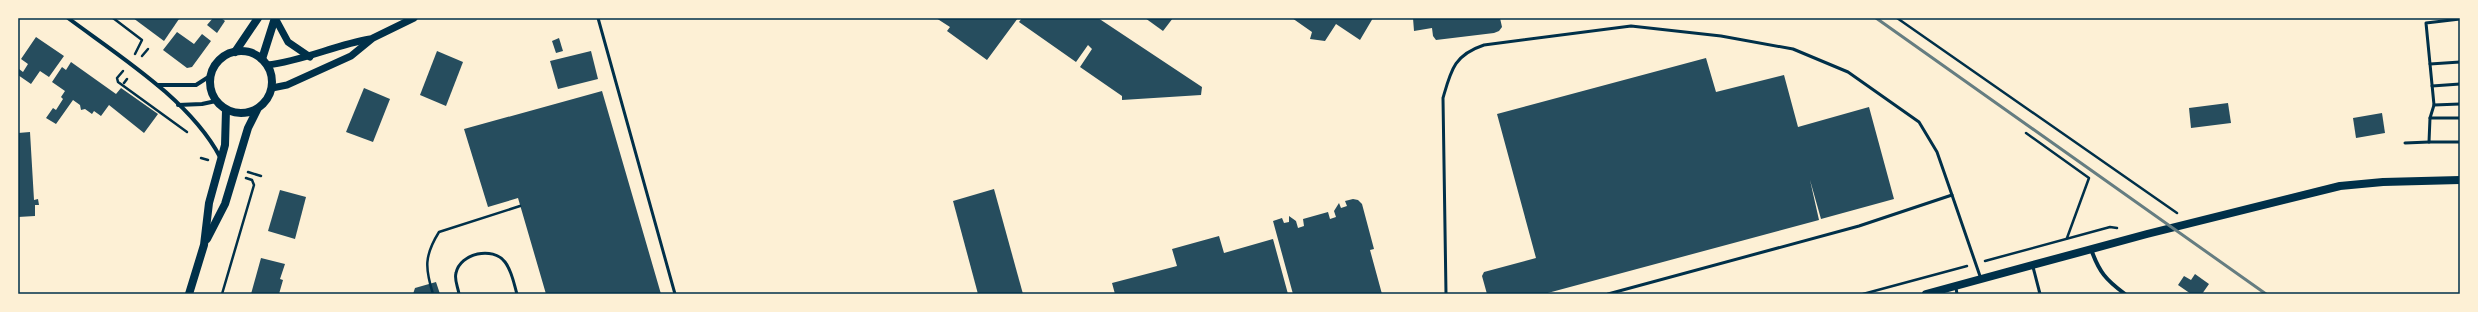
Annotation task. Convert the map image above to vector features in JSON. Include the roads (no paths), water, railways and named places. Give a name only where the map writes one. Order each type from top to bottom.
[{"type":"main road","points":[[235,52],[258,18]]},
{"type":"main road","points":[[264,62],[275,18]]},
{"type":"main road","points":[[189,294],[204,245],[225,204],[248,128],[257,110],[266,100],[272,88],[271,72],[264,62],[249,52],[235,52],[222,58],[213,69],[210,76],[212,93],[216,101],[226,110],[241,114],[257,110]]},
{"type":"main road","points":[[204,245],[209,203],[226,133],[226,110]]},
{"type":"main road","points":[[1926,294],[1956,290],[1981,279],[2091,249],[2340,186],[2384,182],[2460,180]]},
{"type":"street","points":[[68,18],[158,85],[206,134],[220,158]]},
{"type":"street","points":[[275,18],[288,42],[310,57]]},
{"type":"street","points":[[272,88],[287,84],[351,56],[373,38],[414,18]]},
{"type":"street","points":[[264,62],[310,57],[347,43],[373,38]]},
{"type":"street","points":[[158,85],[196,85],[210,76]]},
{"type":"street","points":[[178,105],[202,104],[216,101]]},
{"type":"street","points":[[2091,249],[2098,268],[2111,283],[2125,294]]},
{"type":"lane","points":[[598,18],[675,294]]},
{"type":"lane","points":[[2429,142],[2430,118],[2434,105],[2426,23],[2460,19]]},
{"type":"lane","points":[[1446,294],[1442,98],[1452,69],[1467,51],[1484,45],[1631,26],[1721,36],[1793,49],[1848,72],[1919,122],[1937,152],[1981,279]]},
{"type":"lane","points":[[2430,64],[2460,62]]},
{"type":"lane","points":[[2432,86],[2460,84]]},
{"type":"lane","points":[[2434,105],[2460,104]]},
{"type":"lane","points":[[2430,118],[2460,118]]},
{"type":"lane","points":[[2405,143],[2460,142]]},
{"type":"lane","points":[[1608,294],[1859,226],[1952,195]]},
{"type":"lane","points":[[459,294],[455,277],[461,262],[464,259],[488,252],[497,256],[506,263],[517,294]]},
{"type":"lane","points":[[2032,265],[2040,294]]},
{"type":"railway","points":[[1876,18],[2266,294]]}]
